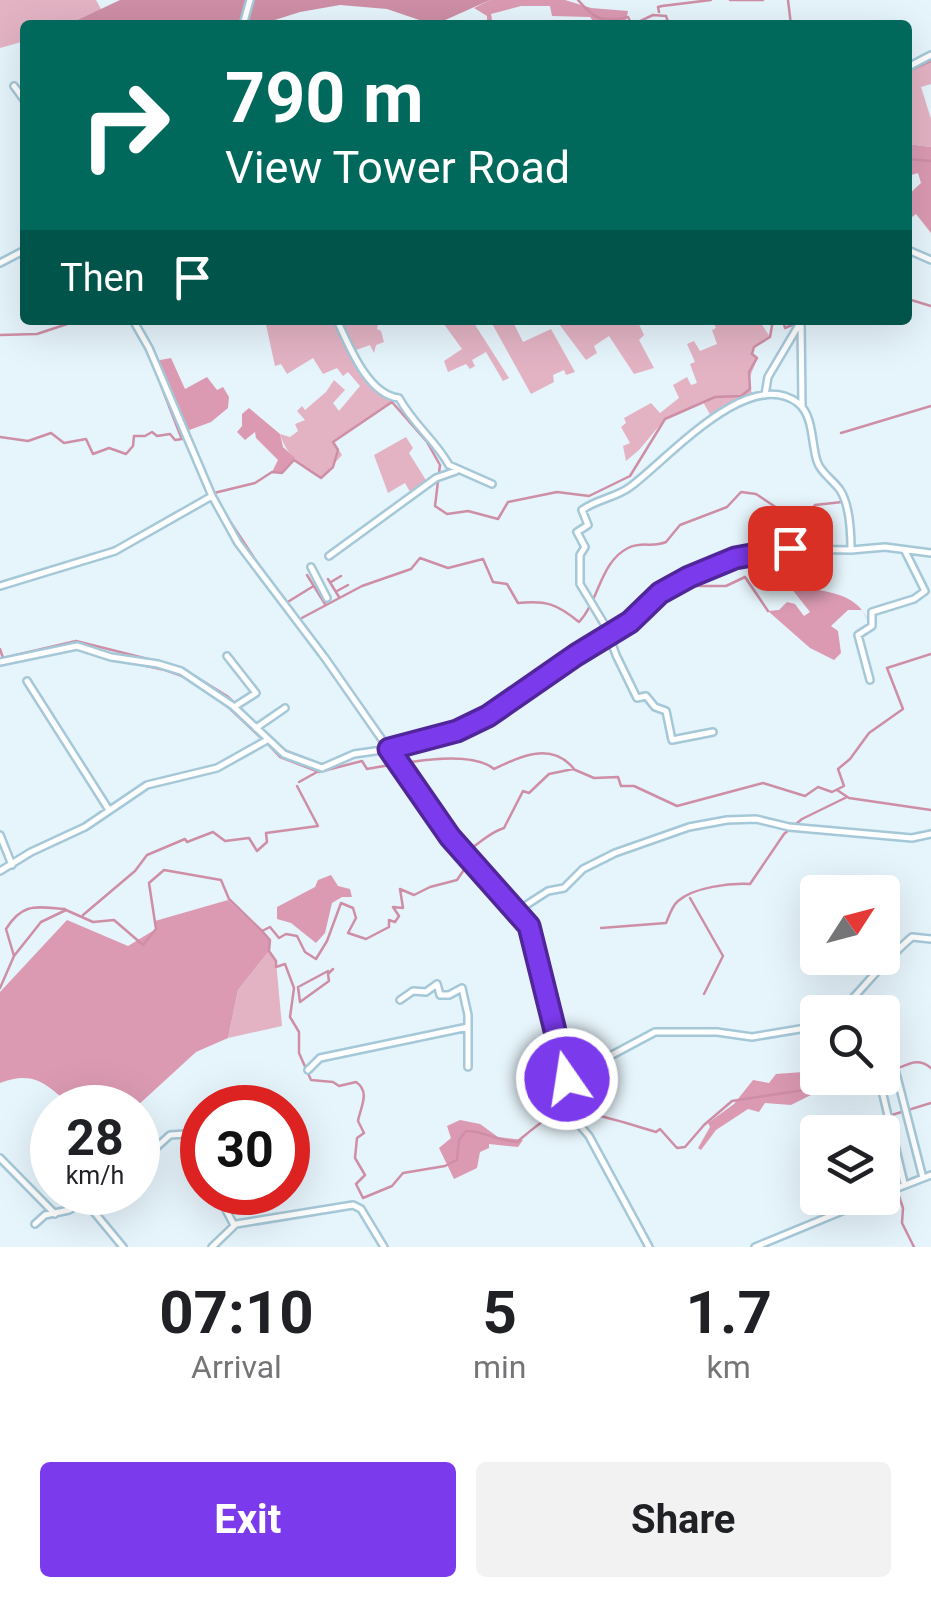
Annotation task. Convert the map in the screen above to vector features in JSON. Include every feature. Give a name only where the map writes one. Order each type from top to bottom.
[{"type":"street","points":[[14,86],[20,95]]},
{"type":"street","points":[[136,325],[150,348],[212,496],[247,555],[450,837],[529,926],[567,1079],[572,1116],[590,1136],[649,1247]]},
{"type":"street","points":[[340,325],[369,378],[395,400],[399,398],[408,415],[438,445],[449,466],[492,484]]},
{"type":"street","points":[[764,395],[768,376],[798,325]]},
{"type":"street","points":[[801,325],[802,410]]},
{"type":"street","points":[[713,732],[672,740],[668,716],[646,696],[637,698],[609,634],[580,584],[580,555],[585,546],[577,532],[588,525],[582,510],[627,489],[704,423],[764,395],[796,402],[802,410],[811,429],[817,464],[845,499],[852,550]]},
{"type":"street","points":[[330,556],[436,478],[459,471]]},
{"type":"street","points":[[0,586],[115,551],[212,496]]},
{"type":"street","points":[[0,662],[66,646],[90,648],[111,657],[181,671],[234,707],[284,754],[322,768],[354,754],[457,731],[488,716],[630,622],[668,588],[735,558],[790,548],[886,547],[931,553]]},
{"type":"street","points":[[870,680],[858,635],[872,626],[872,612],[925,592],[905,551]]},
{"type":"street","points":[[312,567],[326,598]]},
{"type":"street","points":[[227,656],[256,692],[234,707]]},
{"type":"street","points":[[27,681],[109,810]]},
{"type":"street","points":[[256,728],[285,708]]},
{"type":"street","points":[[0,871],[85,827],[146,785],[217,768],[267,740]]},
{"type":"street","points":[[517,911],[548,892],[564,888],[590,865],[689,826],[756,818],[788,827],[855,834],[912,838],[931,834]]},
{"type":"street","points":[[0,835],[12,865]]},
{"type":"street","points":[[855,995],[912,938],[931,939]]},
{"type":"street","points":[[400,1000],[413,991],[426,992],[436,984],[440,995],[462,988],[466,997],[468,1067]]},
{"type":"street","points":[[308,1070],[320,1058],[468,1027]]},
{"type":"street","points":[[567,1079],[655,1032],[717,1032],[752,1037],[800,1029]]},
{"type":"street","points":[[900,1088],[923,1178]]},
{"type":"street","points":[[883,1095],[904,1184]]},
{"type":"street","points":[[0,1158],[30,1189]]},
{"type":"street","points":[[900,1186],[931,1176]]},
{"type":"street","points":[[212,1247],[234,1225],[357,1205],[384,1247]]},
{"type":"street","points":[[35,1224],[50,1215]]},
{"type":"street","points":[[97,1215],[123,1247]]},
{"type":"street","points":[[229,1215],[234,1225]]},
{"type":"street","points":[[755,1247],[833,1215]]},
{"type":"shaded area","points":[[0,0],[96,0],[102,11],[80,20],[20,20],[20,42],[0,48]]},
{"type":"shaded area","points":[[120,0],[490,0],[445,20],[419,20],[387,9],[340,5],[275,20],[78,20]]},
{"type":"shaded area","points":[[490,0],[565,0],[591,8],[628,11],[626,20],[592,20],[552,16],[550,6],[521,6],[491,14],[492,20],[487,20],[474,8]]},
{"type":"shaded area","points":[[931,55],[931,84],[921,87],[931,119],[931,147],[912,145],[912,65]]},
{"type":"shaded area","points":[[912,145],[931,147],[931,233],[916,214],[912,217],[912,191],[921,183],[918,173],[912,175]]},
{"type":"shaded area","points":[[266,325],[378,325],[384,342],[376,345],[374,353],[370,345],[353,351],[369,378],[395,400],[333,441],[342,455],[321,478],[296,460],[280,434],[290,437],[298,431],[295,424],[305,420],[297,411],[302,406],[305,410],[334,380],[345,390],[333,403],[339,411],[360,386],[348,372],[343,376],[337,368],[323,374],[313,358],[287,374],[281,364],[275,366]]},
{"type":"shaded area","points":[[445,325],[475,325],[509,378],[503,381],[486,352],[472,360],[475,366],[470,369],[466,364],[448,372],[444,361],[462,349]]},
{"type":"shaded area","points":[[493,325],[514,325],[523,342],[551,329],[575,372],[566,375],[564,370],[553,375],[554,382],[531,394]]},
{"type":"shaded area","points":[[560,325],[639,325],[644,335],[639,340],[654,368],[634,374],[609,336],[594,346],[597,353],[586,360]]},
{"type":"shaded area","points":[[714,325],[762,325],[770,337],[754,347],[752,353],[757,358],[749,382],[755,397],[712,418],[703,402],[665,419],[626,461],[623,446],[630,443],[621,427],[626,423],[624,418],[651,403],[660,413],[679,398],[673,385],[687,377],[691,385],[697,383],[690,364],[695,362],[687,344],[694,341],[700,351],[717,344],[712,330]]},
{"type":"shaded area","points":[[171,358],[185,389],[207,377],[217,390],[223,387],[229,397],[228,408],[211,422],[184,432],[155,361]]},
{"type":"shaded area","points":[[249,408],[280,434],[283,447],[295,458],[282,473],[272,472],[278,460],[256,438],[255,432],[245,440],[237,432],[242,426],[242,414]]},
{"type":"shaded area","points":[[406,437],[413,448],[409,453],[429,485],[413,497],[405,483],[388,493],[374,455]]},
{"type":"shaded area","points":[[791,588],[839,595],[862,610],[848,610],[831,626],[838,631],[841,653],[834,660],[810,648],[768,611],[779,610],[787,602],[795,604],[804,616],[810,612]]},
{"type":"shaded area","points":[[331,875],[338,886],[350,889],[352,897],[332,903],[325,933],[316,943],[291,923],[277,919],[277,907]]},
{"type":"shaded area","points":[[228,900],[270,940],[269,951],[238,990],[228,1038],[196,1052],[160,1085],[46,1085],[23,1078],[0,1083],[0,992],[67,920],[128,946],[156,929],[155,921]]},
{"type":"shaded area","points":[[269,951],[276,961],[282,1026],[228,1038],[238,990]]},
{"type":"shaded area","points":[[800,1072],[800,1095],[811,1095],[791,1105],[765,1103],[759,1112],[748,1109],[716,1130],[701,1150],[698,1148],[710,1127],[708,1123],[734,1104],[753,1080],[769,1083],[776,1074]]},
{"type":"shaded area","points":[[460,1120],[480,1124],[498,1137],[523,1140],[518,1147],[489,1144],[480,1152],[477,1168],[454,1179],[439,1148],[451,1138],[447,1126]]},
{"type":"waterway","points":[[578,0],[589,12],[612,20]]},
{"type":"waterway","points":[[659,12],[658,7],[662,6],[711,0]]},
{"type":"waterway","points":[[730,0],[763,0]]},
{"type":"waterway","points":[[788,0],[790,20]]},
{"type":"waterway","points":[[642,20],[653,15],[666,16],[667,20]]},
{"type":"waterway","points":[[612,20],[630,20]]},
{"type":"waterway","points":[[912,69],[931,61]]},
{"type":"waterway","points":[[912,159],[931,161]]},
{"type":"waterway","points":[[912,300],[931,306]]},
{"type":"waterway","points":[[0,335],[37,334],[64,325]]},
{"type":"waterway","points":[[132,325],[148,352],[181,437]]},
{"type":"waterway","points":[[214,493],[255,483],[272,472],[282,473],[294,460],[321,478],[333,467],[338,450],[333,442],[392,402],[427,442],[440,465],[435,506],[447,514],[468,511],[498,519],[508,502],[557,492],[589,496],[630,476],[665,419],[715,397],[741,396],[750,389],[749,372],[757,358],[752,354],[754,347],[770,337],[772,325]]},
{"type":"waterway","points":[[784,325],[792,325]]},
{"type":"waterway","points":[[841,433],[931,406]]},
{"type":"waterway","points":[[0,437],[28,441],[51,433],[64,443],[86,439],[93,454],[109,448],[126,454],[133,446],[134,436],[152,432],[182,439]]},
{"type":"waterway","points":[[201,465],[220,506],[262,570]]},
{"type":"waterway","points":[[298,620],[362,586],[411,569],[420,558],[448,568],[483,559],[493,582],[507,584],[518,603],[551,605],[579,622],[619,554],[633,546],[666,542],[680,525],[727,507],[741,492],[756,494],[792,518],[807,517],[815,505],[842,502]]},
{"type":"waterway","points":[[49,573],[120,552],[211,500]]},
{"type":"waterway","points":[[100,553],[121,545]]},
{"type":"waterway","points":[[33,573],[64,564]]},
{"type":"waterway","points":[[307,575],[325,604]]},
{"type":"waterway","points":[[331,582],[341,576]]},
{"type":"waterway","points":[[618,632],[642,622],[667,598],[691,586],[726,586],[745,577],[768,611]]},
{"type":"waterway","points":[[2,588],[32,579]]},
{"type":"waterway","points":[[328,579],[339,597]]},
{"type":"waterway","points":[[337,591],[348,585]]},
{"type":"waterway","points":[[286,603],[312,587]]},
{"type":"waterway","points":[[0,649],[3,658],[76,641],[180,667],[227,696],[284,750],[314,762]]},
{"type":"waterway","points":[[467,851],[504,828],[523,791],[529,793],[549,774],[573,769],[594,778],[618,777],[621,786],[634,786],[677,806],[763,783],[805,796],[818,787],[832,792],[844,786],[838,769],[869,733],[903,709],[887,668],[931,654]]},
{"type":"waterway","points":[[109,658],[188,678]]},
{"type":"waterway","points":[[223,702],[260,737]]},
{"type":"waterway","points":[[266,742],[280,757],[319,772],[362,761],[367,769],[451,758],[468,759],[494,769],[536,754],[556,756],[575,770]]},
{"type":"waterway","points":[[299,782],[317,772]]},
{"type":"waterway","points":[[83,915],[135,871],[147,855],[185,839],[187,842],[213,832],[225,841],[249,838],[257,851],[267,842],[266,833],[318,826],[297,786]]},
{"type":"waterway","points":[[837,790],[849,798],[931,810]]},
{"type":"waterway","points":[[601,928],[666,923],[676,903],[693,892],[750,884],[784,834],[802,819],[847,797]]},
{"type":"waterway","points":[[0,988],[14,956],[41,922],[66,910],[93,922],[114,920],[143,945],[156,929],[149,883],[164,870],[221,880],[229,899],[262,931],[270,927],[279,938],[286,934],[297,936],[305,952],[316,959],[341,903],[353,908],[356,918],[348,933],[366,939],[389,927],[389,920],[395,922],[399,916],[393,907],[403,908],[400,889],[414,895],[457,880],[474,855],[470,855]]},
{"type":"waterway","points":[[690,898],[723,956],[704,994]]},
{"type":"waterway","points":[[14,956],[6,929],[18,914],[38,907],[65,909]]},
{"type":"waterway","points":[[262,931],[270,940],[269,951],[276,967],[285,964],[294,988],[290,1017],[299,1032],[299,1053],[311,1080],[339,1086],[356,1082],[363,1090],[358,1121],[364,1133],[357,1138],[355,1158],[365,1175],[356,1184],[363,1198],[392,1186],[403,1173],[445,1166],[457,1160],[459,1140],[466,1131],[517,1142],[554,1114],[575,1112],[656,1132],[660,1129],[677,1148],[685,1147],[732,1101],[800,1091]]},
{"type":"waterway","points":[[298,987],[300,1002],[329,981],[328,974],[333,969]]},
{"type":"waterway","points":[[300,986],[328,971]]},
{"type":"waterway","points":[[900,1068],[919,1062],[931,1068]]},
{"type":"waterway","points":[[892,1115],[931,1103]]},
{"type":"waterway","points":[[900,1199],[902,1223],[914,1247]]},
{"type":"route","points":[[567,1079],[529,926],[450,837],[389,749],[457,731],[488,716],[630,622],[660,593],[689,577],[735,558],[790,548]]}]
